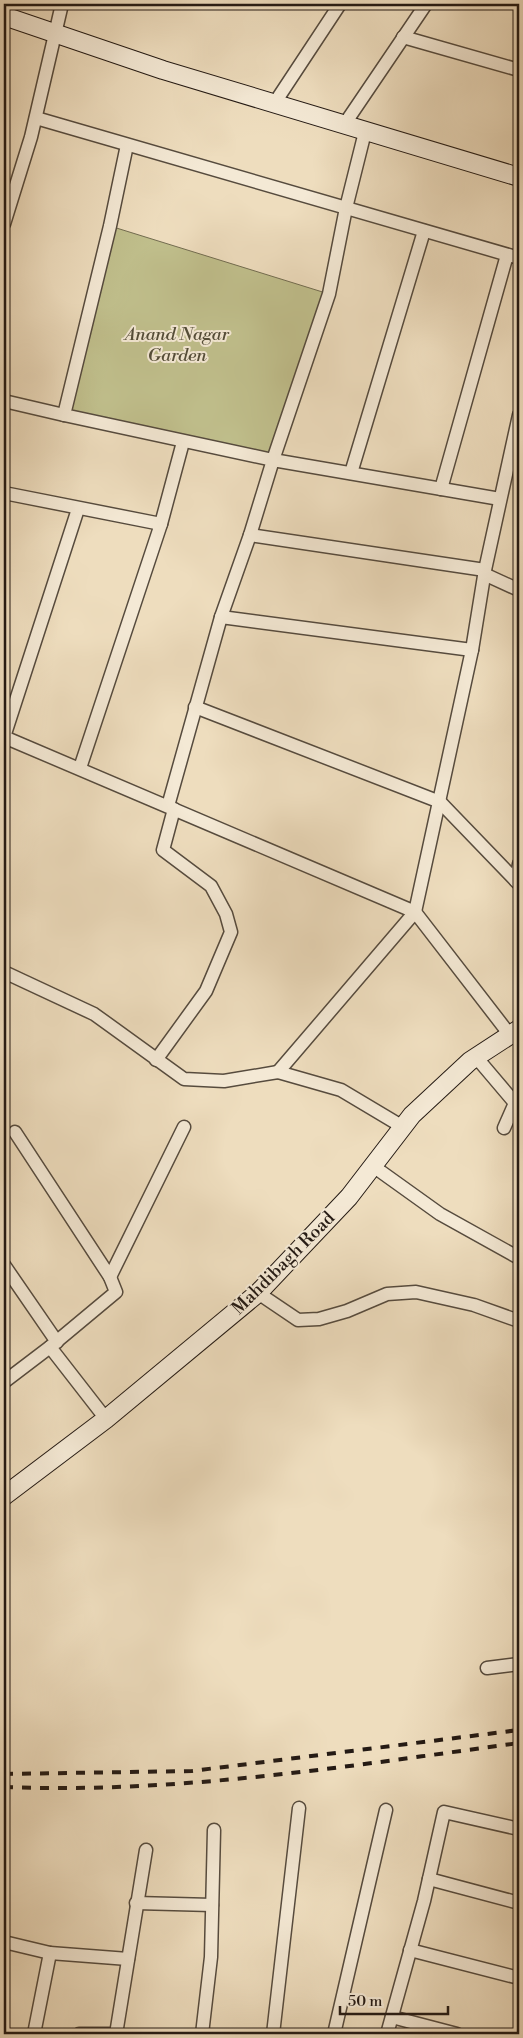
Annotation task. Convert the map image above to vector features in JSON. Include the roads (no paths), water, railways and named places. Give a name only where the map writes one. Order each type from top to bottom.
[{"type":"street","points":[[4,224],[36,118],[62,4]]},
{"type":"street","points":[[274,104],[340,4]]},
{"type":"street","points":[[344,125],[426,4]]},
{"type":"street","points":[[4,16],[163,70],[519,177]]},
{"type":"street","points":[[403,37],[519,70]]},
{"type":"street","points":[[36,118],[513,257],[441,489]]},
{"type":"street","points":[[156,1060],[206,991],[231,932],[226,914],[211,886],[163,850],[171,807],[195,707],[222,616],[329,294],[346,208],[365,132]]},
{"type":"street","points":[[64,415],[110,226],[127,145]]},
{"type":"street","points":[[352,473],[424,231]]},
{"type":"street","points":[[4,402],[273,460],[500,499]]},
{"type":"street","points":[[278,1072],[415,912],[472,650],[484,572],[519,415]]},
{"type":"street","points":[[80,768],[161,524],[183,442]]},
{"type":"street","points":[[4,493],[161,524]]},
{"type":"street","points":[[78,509],[4,737],[415,912],[515,1032]]},
{"type":"street","points":[[250,535],[484,572],[519,590]]},
{"type":"street","points":[[222,616],[472,650]]},
{"type":"street","points":[[195,707],[440,802],[518,883]]},
{"type":"street","points":[[518,883],[519,864]]},
{"type":"street","points":[[4,972],[94,1014],[184,1079],[224,1081],[278,1072],[341,1090],[402,1127]]},
{"type":"street","name":"Mahdibagh Road","points":[[4,1496],[106,1418],[258,1293],[349,1197],[412,1114],[476,1057],[515,1032]]},
{"type":"street","points":[[476,1057],[515,1103],[504,1128]]},
{"type":"street","points":[[110,1277],[184,1127]]},
{"type":"street","points":[[4,1382],[54,1344],[116,1292],[110,1277],[14,1132]]},
{"type":"street","points":[[373,1166],[440,1214],[519,1258]]},
{"type":"street","points":[[4,1264],[54,1344],[106,1418]]},
{"type":"street","points":[[258,1293],[298,1320],[319,1319],[346,1311],[387,1294],[416,1292],[474,1305],[519,1321]]},
{"type":"street","points":[[487,1668],[519,1664]]},
{"type":"street","points":[[273,2034],[300,1808]]},
{"type":"street","points":[[334,2034],[386,1810]]},
{"type":"street","points":[[387,2034],[429,1879],[444,1812],[519,1829]]},
{"type":"street","points":[[202,2034],[211,1957],[214,1830]]},
{"type":"street","points":[[80,2034],[116,2034],[146,1850]]},
{"type":"street","points":[[429,1879],[519,1902]]},
{"type":"street","points":[[136,1903],[212,1905]]},
{"type":"street","points":[[4,1942],[50,1953],[128,1959]]},
{"type":"street","points":[[410,1950],[519,1978]]},
{"type":"street","points":[[34,2034],[50,1953]]},
{"type":"street","points":[[392,2017],[457,2034]]},
{"type":"railway","points":[[4,1774],[192,1771],[519,1730]]},
{"type":"railway","points":[[4,1787],[69,1788],[198,1782],[327,1769],[519,1743]]},
{"type":"park label","name":"Anand Nagar Garden","points":[[177,344]]}]
